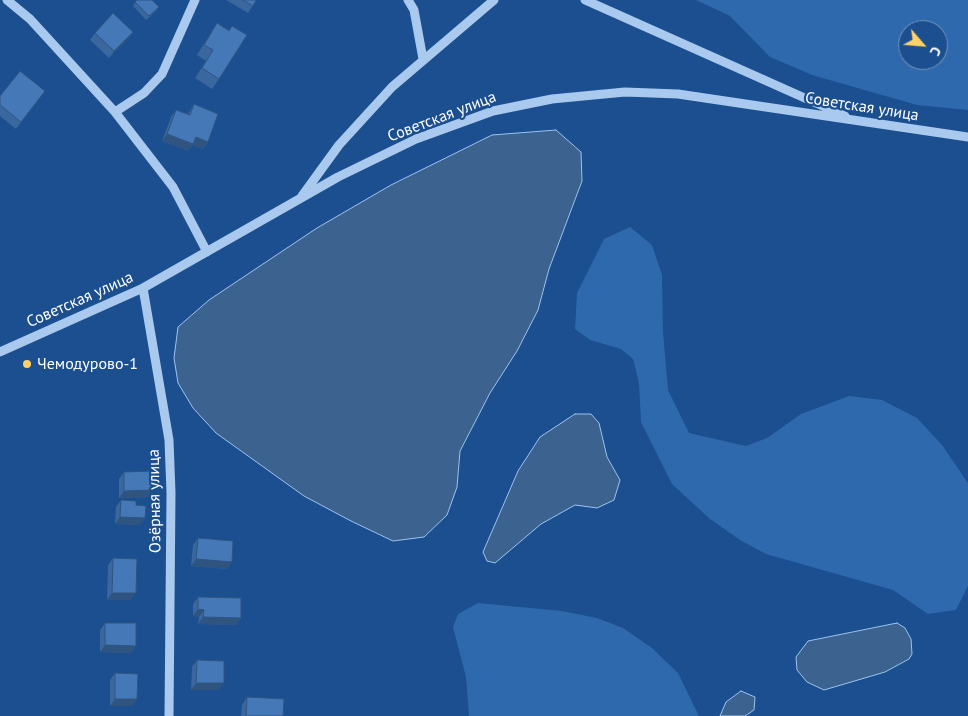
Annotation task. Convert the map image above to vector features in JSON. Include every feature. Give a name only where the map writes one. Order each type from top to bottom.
[{"type":"street","points":[[7,0],[30,19],[114,112],[173,187],[207,252]]},
{"type":"street","points":[[114,112],[144,93],[162,74],[195,0]]},
{"type":"street","points":[[408,0],[414,10],[423,59]]},
{"type":"street","points":[[299,200],[339,145],[392,87],[494,0]]},
{"type":"street","points":[[585,0],[858,121]]},
{"type":"street","name":"Советская улица","points":[[0,352],[143,288],[338,177],[416,139],[493,111],[552,99],[625,92],[678,94],[968,137]]},
{"type":"street","name":"Озёрная улица","points":[[143,288],[169,440],[171,493],[169,716]]},
{"type":"shaded area","points":[[696,0],[968,0],[968,110],[917,105],[812,75],[770,57],[730,16]]},
{"type":"shaded area","points":[[556,130],[581,152],[582,181],[549,269],[538,310],[517,351],[490,393],[460,451],[457,487],[447,515],[424,537],[393,541],[304,496],[216,433],[193,408],[178,383],[174,358],[178,327],[209,300],[317,228],[391,185],[492,135]]},
{"type":"shaded area","points":[[630,227],[652,245],[662,275],[663,332],[668,390],[689,433],[746,446],[767,438],[801,414],[849,396],[882,400],[917,418],[942,445],[968,483],[968,586],[956,610],[928,614],[893,590],[766,554],[740,540],[710,519],[672,484],[641,422],[639,383],[633,359],[621,349],[590,340],[575,329],[577,293],[604,239]]},
{"type":"shaded area","points":[[575,414],[591,414],[599,423],[607,457],[620,480],[614,500],[597,508],[575,505],[541,524],[495,563],[487,561],[483,552],[518,471],[540,437]]},
{"type":"shaded area","points":[[478,603],[562,611],[597,618],[623,628],[652,648],[678,673],[699,716],[469,716],[466,677],[453,627],[458,614]]},
{"type":"shaded area","points":[[897,623],[905,628],[911,639],[912,654],[909,659],[885,672],[824,690],[807,682],[797,670],[796,657],[808,641]]},
{"type":"shaded area","points":[[741,691],[755,697],[754,710],[745,716],[720,716],[726,702]]},
{"type":"building","points":[[137,0],[152,0],[159,7],[149,16],[135,2]]},
{"type":"building","points":[[243,0],[256,0],[253,6]]},
{"type":"building","points":[[113,13],[133,32],[114,51],[95,33]]},
{"type":"building","points":[[217,23],[229,31],[232,26],[247,35],[219,79],[202,68],[213,50],[204,45]]},
{"type":"building","points":[[20,71],[45,91],[21,122],[0,105],[0,96]]},
{"type":"building","points":[[194,104],[218,114],[208,142],[196,137],[193,144],[167,134],[176,110],[190,115]]},
{"type":"building","points":[[154,471],[154,490],[124,491],[124,472]]},
{"type":"building","points":[[121,500],[136,501],[136,505],[146,506],[145,518],[120,517]]},
{"type":"building","points":[[198,538],[233,541],[232,562],[196,559]]},
{"type":"building","points":[[113,558],[137,559],[136,593],[112,593]]},
{"type":"building","points":[[198,597],[241,598],[241,618],[203,617],[204,610],[198,609]]},
{"type":"building","points":[[105,623],[136,623],[136,646],[105,645]]},
{"type":"building","points":[[197,660],[224,661],[224,683],[196,683]]},
{"type":"building","points":[[115,673],[138,674],[137,699],[115,699]]},
{"type":"building","points":[[247,697],[284,699],[283,716],[246,716]]},
{"type":"place","name":"Чемодурово-1","points":[[27,364]]}]
